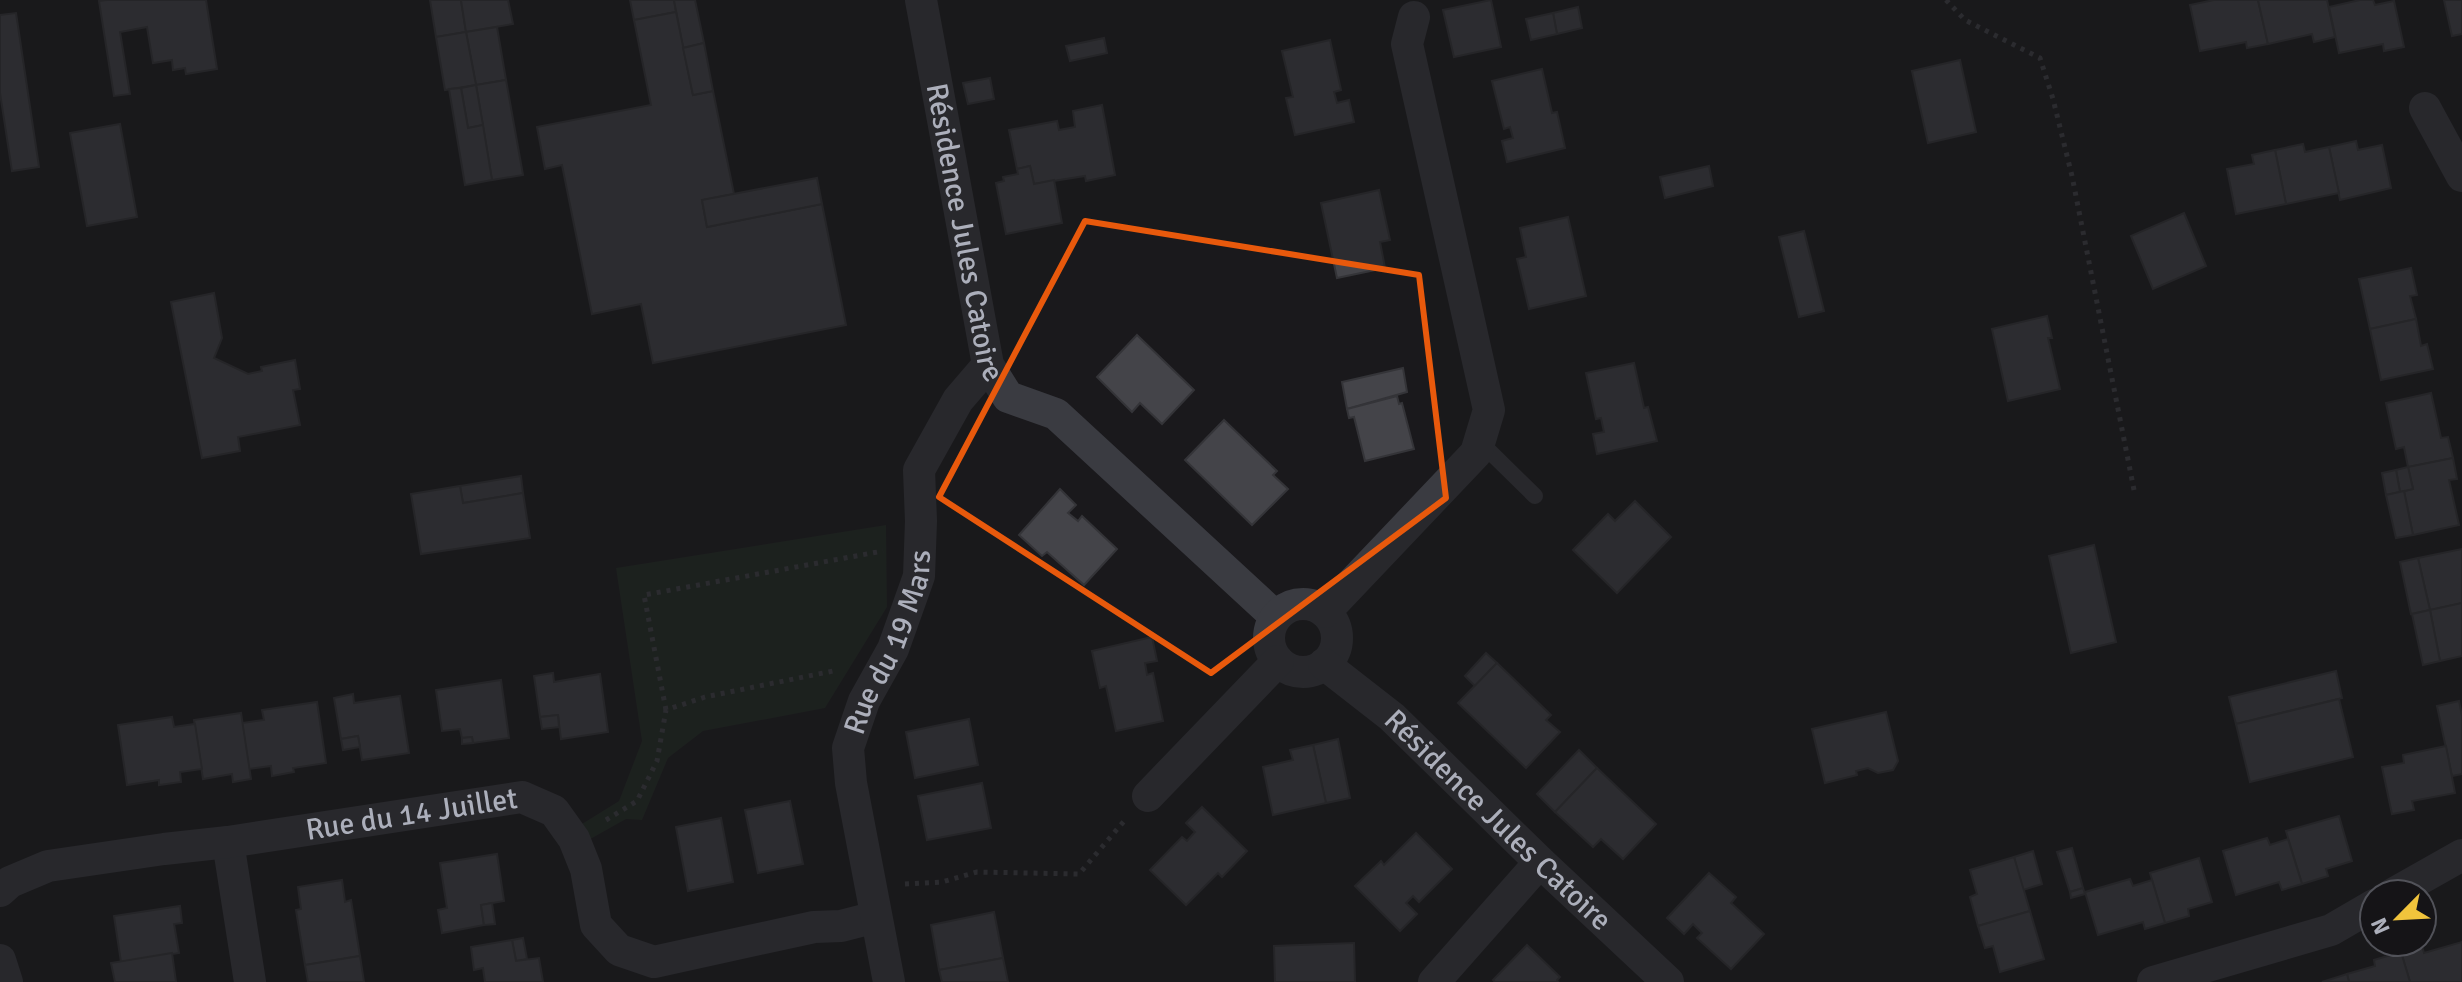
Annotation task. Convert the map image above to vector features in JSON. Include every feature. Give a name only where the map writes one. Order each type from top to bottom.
[{"type":"street","name":"Résidence Jules Catoire","points":[[921,0],[988,365],[1008,397],[1056,414],[1276,617]]},
{"type":"street","points":[[1325,612],[1476,453],[1489,410],[1407,44],[1414,17]]},
{"type":"street","points":[[2425,108],[2462,176]]},
{"type":"street","name":"Rue du 19 Mars","points":[[889,982],[851,783],[848,748],[864,701],[889,658],[919,576],[919,470],[958,400],[988,365]]},
{"type":"street","points":[[1305,603],[1325,612],[1332,619],[1337,638],[1331,656],[1324,664],[1306,672],[1296,671],[1278,661],[1269,640],[1270,628],[1276,617],[1284,609],[1305,603]]},
{"type":"street","points":[[1148,796],[1278,661]]},
{"type":"street","name":"Résidence Jules Catoire","points":[[1324,664],[1392,717],[1668,982]]},
{"type":"street","name":"Rue du 14 Juillet","points":[[0,891],[10,882],[48,866],[522,797],[554,811],[574,839],[586,869],[596,925],[619,950],[654,962],[814,927],[841,926],[876,917]]},
{"type":"street","points":[[228,842],[250,982]]},
{"type":"street","points":[[2421,878],[2462,855]]},
{"type":"street","points":[[1434,982],[1540,862]]},
{"type":"street","points":[[2153,982],[2331,930],[2358,914]]},
{"type":"street","points":[[0,960],[7,982]]},
{"type":"lane","points":[[1479,441],[1535,496]]},
{"type":"path","points":[[1946,0],[1965,20],[2040,58],[2072,176],[2135,495]]},
{"type":"path","points":[[574,839],[637,801],[657,761],[666,710],[644,595],[920,544]]},
{"type":"path","points":[[666,710],[705,697],[889,658]]},
{"type":"path","points":[[867,867],[883,866],[895,884],[942,882],[977,872],[1079,874],[1148,796]]},
{"type":"highlighted area","points":[[1085,221],[1419,275],[1446,498],[1211,673],[939,497]]},
{"type":"shaded area","points":[[886,525],[887,607],[825,708],[703,731],[668,758],[642,820],[626,819],[578,846],[569,832],[619,801],[642,741],[616,568]]},
{"type":"building","points":[[206,0],[217,69],[186,74],[185,68],[173,70],[172,60],[153,63],[147,27],[120,32],[130,94],[114,96],[99,1]]},
{"type":"building","points":[[430,0],[461,0],[466,32],[436,37]]},
{"type":"building","points":[[461,0],[508,0],[513,24],[466,32]]},
{"type":"building","points":[[630,0],[674,0],[676,12],[634,20]]},
{"type":"building","points":[[674,0],[695,0],[704,43],[683,48]]},
{"type":"building","points":[[1491,0],[1501,47],[1454,57],[1443,10]]},
{"type":"building","points":[[2214,0],[2258,0],[2268,44],[2247,48],[2246,42],[2200,51],[2190,5]]},
{"type":"building","points":[[2258,0],[2327,0],[2335,37],[2314,42],[2312,34],[2268,44]]},
{"type":"building","points":[[2373,0],[2375,5],[2394,1],[2404,47],[2384,51],[2383,44],[2339,53],[2329,7]]},
{"type":"building","points":[[2444,0],[2462,0],[2462,34],[2452,36]]},
{"type":"building","points":[[1578,7],[1582,28],[1557,34],[1553,13]]},
{"type":"building","points":[[676,12],[693,95],[713,91],[734,194],[702,200],[707,227],[822,204],[846,325],[653,363],[641,304],[592,314],[562,165],[545,169],[537,127],[651,105],[634,20]]},
{"type":"building","points":[[16,13],[39,167],[12,171],[0,93],[0,15]]},
{"type":"building","points":[[1553,13],[1557,34],[1531,40],[1526,19]]},
{"type":"building","points":[[497,27],[506,80],[476,85],[466,32]]},
{"type":"building","points":[[466,32],[476,85],[445,90],[436,37]]},
{"type":"building","points":[[1104,38],[1107,53],[1070,61],[1066,46]]},
{"type":"building","points":[[1330,40],[1341,90],[1334,92],[1337,103],[1349,100],[1354,122],[1295,135],[1286,98],[1293,97],[1282,51]]},
{"type":"building","points":[[704,43],[713,91],[693,95],[683,48]]},
{"type":"building","points":[[1960,60],[1976,132],[1928,143],[1912,71]]},
{"type":"building","points":[[1542,69],[1552,113],[1557,112],[1565,148],[1507,162],[1502,141],[1513,138],[1510,127],[1504,129],[1492,81]]},
{"type":"building","points":[[990,78],[994,99],[968,104],[963,83]]},
{"type":"building","points":[[506,80],[523,175],[492,180],[476,85]]},
{"type":"building","points":[[476,85],[483,125],[468,128],[461,88]]},
{"type":"building","points":[[461,88],[468,128],[483,125],[492,180],[465,185],[449,89]]},
{"type":"building","points":[[1102,105],[1115,175],[1086,181],[1085,176],[1034,184],[1030,166],[1017,169],[1009,130],[1057,121],[1059,130],[1075,127],[1073,111]]},
{"type":"building","points":[[120,124],[137,217],[87,226],[70,133]]},
{"type":"building","points":[[2356,141],[2358,150],[2382,145],[2391,188],[2340,200],[2329,147]]},
{"type":"building","points":[[2303,144],[2305,152],[2329,147],[2339,193],[2286,204],[2275,150]]},
{"type":"building","points":[[2275,150],[2286,204],[2236,214],[2227,169],[2254,164],[2252,155]]},
{"type":"building","points":[[1030,166],[1034,184],[1054,180],[1062,223],[1006,234],[996,183],[1004,181],[1003,177],[1018,174],[1017,169]]},
{"type":"building","points":[[1709,166],[1713,186],[1665,198],[1660,177]]},
{"type":"building","points":[[817,178],[822,204],[707,227],[702,200]]},
{"type":"building","points":[[1379,190],[1390,240],[1380,242],[1385,268],[1337,278],[1321,203]]},
{"type":"building","points":[[2184,213],[2206,266],[2153,289],[2131,236]]},
{"type":"building","points":[[1568,217],[1586,296],[1529,309],[1517,259],[1526,257],[1520,228]]},
{"type":"building","points":[[1804,231],[1824,311],[1799,317],[1779,237]]},
{"type":"building","points":[[2411,268],[2417,295],[2410,296],[2416,319],[2370,329],[2359,279]]},
{"type":"building","points":[[214,293],[222,338],[214,358],[248,374],[262,371],[261,367],[295,360],[300,389],[293,390],[300,425],[238,437],[240,451],[202,458],[171,302]]},
{"type":"building","points":[[2047,316],[2052,338],[2048,338],[2060,389],[2008,401],[1992,329]]},
{"type":"building","points":[[2416,319],[2421,346],[2427,344],[2433,369],[2381,380],[2370,329]]},
{"type":"building","points":[[1137,335],[1194,390],[1162,424],[1140,403],[1132,412],[1097,377]]},
{"type":"building","points":[[1634,363],[1644,408],[1648,407],[1657,441],[1597,454],[1593,434],[1604,432],[1601,418],[1596,419],[1586,373]]},
{"type":"building","points":[[1403,368],[1407,392],[1347,409],[1342,382]]},
{"type":"building","points":[[2431,393],[2441,438],[2448,437],[2453,458],[2408,467],[2404,447],[2396,449],[2386,403]]},
{"type":"building","points":[[1397,396],[1399,404],[1402,403],[1414,449],[1365,461],[1354,417],[1349,418],[1347,409]]},
{"type":"building","points":[[1224,420],[1277,471],[1273,475],[1288,489],[1252,525],[1185,460]]},
{"type":"building","points":[[2453,458],[2457,479],[2449,480],[2459,525],[2413,535],[2404,491],[2413,489],[2408,467]]},
{"type":"building","points":[[2408,467],[2413,489],[2400,492],[2396,470]]},
{"type":"building","points":[[2396,470],[2400,492],[2386,495],[2382,473]]},
{"type":"building","points":[[521,476],[523,493],[463,503],[460,486]]},
{"type":"building","points":[[460,486],[463,503],[523,493],[530,538],[421,554],[411,494]]},
{"type":"building","points":[[1060,489],[1076,505],[1068,513],[1078,521],[1082,516],[1117,549],[1084,585],[1047,552],[1042,556],[1019,535]]},
{"type":"building","points":[[2404,491],[2413,535],[2396,538],[2386,495]]},
{"type":"building","points":[[1635,501],[1671,537],[1617,593],[1573,550],[1608,514],[1615,521]]},
{"type":"building","points":[[2094,545],[2116,642],[2071,653],[2049,556]]},
{"type":"building","points":[[2462,549],[2462,603],[2430,610],[2418,558]]},
{"type":"building","points":[[2418,558],[2430,610],[2411,614],[2400,562]]},
{"type":"building","points":[[2462,603],[2462,656],[2440,661],[2430,610]]},
{"type":"building","points":[[2430,610],[2440,661],[2423,665],[2412,614]]},
{"type":"building","points":[[1152,637],[1157,661],[1145,663],[1147,675],[1153,673],[1163,721],[1116,731],[1106,686],[1100,688],[1092,651]]},
{"type":"building","points":[[1486,653],[1497,663],[1475,686],[1465,676]]},
{"type":"building","points":[[1497,663],[1551,715],[1546,720],[1560,732],[1526,768],[1458,703]]},
{"type":"building","points":[[2336,671],[2342,698],[2236,724],[2229,697]]},
{"type":"building","points":[[553,673],[554,682],[600,674],[608,732],[561,739],[558,715],[540,717],[534,676]]},
{"type":"building","points":[[501,680],[509,738],[473,743],[472,737],[462,738],[460,729],[442,731],[436,690]]},
{"type":"building","points":[[353,694],[354,703],[400,696],[409,753],[362,760],[358,736],[341,739],[334,698]]},
{"type":"building","points":[[2339,699],[2353,757],[2250,782],[2236,724]]},
{"type":"building","points":[[2459,701],[2462,774],[2452,776],[2437,706]]},
{"type":"building","points":[[317,702],[326,763],[293,768],[294,772],[272,776],[271,766],[249,769],[242,723],[264,720],[262,710]]},
{"type":"building","points":[[1886,712],[1898,761],[1893,770],[1878,773],[1868,768],[1856,771],[1857,775],[1825,783],[1812,729]]},
{"type":"building","points":[[241,713],[251,779],[233,782],[232,774],[203,779],[194,720]]},
{"type":"building","points":[[558,715],[559,727],[542,729],[540,717]]},
{"type":"building","points":[[172,717],[174,727],[195,724],[202,769],[180,772],[181,782],[159,785],[159,780],[127,785],[118,725]]},
{"type":"building","points":[[969,719],[978,765],[915,778],[906,732]]},
{"type":"building","points":[[358,736],[360,747],[343,750],[341,739]]},
{"type":"building","points":[[472,737],[473,743],[462,744],[462,738]]},
{"type":"building","points":[[1338,739],[1350,798],[1326,803],[1313,745]]},
{"type":"building","points":[[1313,745],[1326,803],[1273,815],[1263,767],[1293,760],[1290,750]]},
{"type":"building","points":[[2446,746],[2455,793],[2412,801],[2414,810],[2392,814],[2382,767],[2404,763],[2403,755]]},
{"type":"building","points":[[1579,750],[1597,768],[1555,812],[1537,794]]},
{"type":"building","points":[[1597,768],[1656,824],[1623,859],[1601,839],[1593,847],[1555,812]]},
{"type":"building","points":[[982,783],[991,828],[927,840],[918,796]]},
{"type":"building","points":[[790,801],[803,864],[758,873],[745,810]]},
{"type":"building","points":[[1202,807],[1247,851],[1222,877],[1218,873],[1186,905],[1150,870],[1182,837],[1187,841],[1195,832],[1186,823]]},
{"type":"building","points":[[2339,816],[2352,861],[2326,869],[2328,876],[2302,884],[2286,831]]},
{"type":"building","points":[[721,818],[733,882],[688,891],[676,827]]},
{"type":"building","points":[[1416,833],[1452,869],[1419,902],[1413,896],[1406,903],[1417,914],[1400,931],[1355,886],[1381,861],[1384,865]]},
{"type":"building","points":[[2267,838],[2270,845],[2288,839],[2302,884],[2282,890],[2279,882],[2236,895],[2223,851]]},
{"type":"building","points":[[2072,848],[2083,888],[2070,892],[2057,852]]},
{"type":"building","points":[[2033,851],[2042,884],[2023,890],[2014,857]]},
{"type":"building","points":[[497,854],[504,901],[481,905],[484,925],[442,933],[438,910],[447,908],[440,863]]},
{"type":"building","points":[[2014,857],[2030,911],[1978,926],[1970,897],[1977,894],[1970,870]]},
{"type":"building","points":[[2199,858],[2212,902],[2188,909],[2189,916],[2165,923],[2150,873]]},
{"type":"building","points":[[1709,873],[1736,897],[1731,903],[1764,934],[1731,969],[1697,938],[1702,933],[1693,924],[1684,934],[1667,918]]},
{"type":"building","points":[[2130,879],[2133,886],[2152,880],[2165,923],[2145,929],[2143,922],[2098,935],[2085,892]]},
{"type":"building","points":[[342,880],[345,902],[351,900],[360,956],[305,965],[296,910],[301,909],[298,887]]},
{"type":"building","points":[[2083,888],[2085,894],[2071,898],[2070,892]]},
{"type":"building","points":[[492,903],[495,924],[484,925],[481,905]]},
{"type":"building","points":[[180,906],[182,923],[174,924],[179,953],[121,962],[114,916]]},
{"type":"building","points":[[2030,911],[2044,959],[2000,972],[1993,946],[1985,948],[1978,926]]},
{"type":"building","points":[[994,912],[1003,958],[939,970],[931,925]]},
{"type":"building","points":[[523,938],[527,959],[516,961],[512,940]]},
{"type":"building","points":[[512,940],[516,961],[539,958],[543,982],[485,982],[483,968],[474,970],[471,947]]},
{"type":"building","points":[[2462,942],[2462,982],[2410,982],[2403,958],[2438,958],[2438,949]]},
{"type":"building","points":[[1354,943],[1355,982],[1275,982],[1274,946]]},
{"type":"building","points":[[1527,945],[1560,977],[1558,982],[1495,982],[1493,980]]},
{"type":"building","points":[[172,953],[176,982],[115,982],[111,963]]},
{"type":"building","points":[[360,956],[364,982],[308,982],[305,965]]},
{"type":"building","points":[[1003,958],[1008,982],[942,982],[939,970]]},
{"type":"building","points":[[2403,958],[2410,982],[2349,982],[2347,974],[2375,966],[2374,960]]},
{"type":"building","points":[[2347,974],[2349,982],[2322,982]]}]
